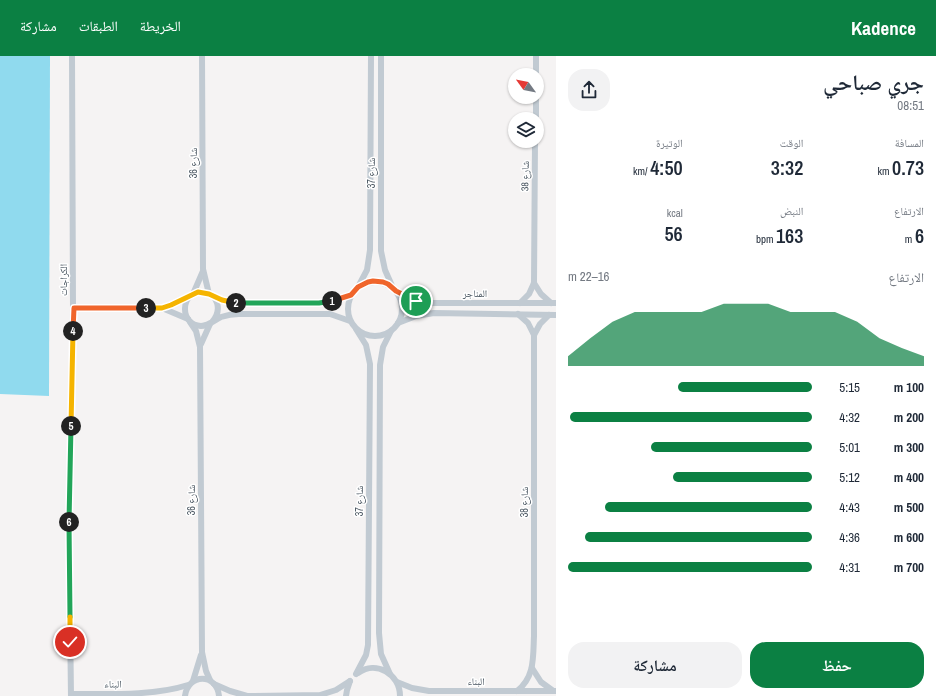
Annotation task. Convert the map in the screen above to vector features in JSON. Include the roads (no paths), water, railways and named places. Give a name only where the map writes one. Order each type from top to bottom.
[{"type":"street","name":"الكراجات","points":[[70,695],[69,516],[74,308],[72,56]]},
{"type":"street","name":"شارع 36","points":[[202,56],[203,269],[212,295]]},
{"type":"street","name":"شارع 37","points":[[358,287],[367,270],[370,250],[371,56]]},
{"type":"street","name":"شارع 37","points":[[381,56],[381,251],[385,270],[395,290]]},
{"type":"street","points":[[536,56],[536,68]]},
{"type":"street","name":"شارع 38","points":[[534,283],[535,148]]},
{"type":"street","name":"شارع 36","points":[[191,296],[203,269]]},
{"type":"street","points":[[378,281],[388,284],[395,290],[400,296],[402,312],[398,323],[391,331],[381,336],[371,336],[356,329],[350,320],[348,305],[351,295],[358,287],[368,282],[378,281]]},
{"type":"street","points":[[534,283],[541,294],[553,303]]},
{"type":"street","points":[[520,303],[529,294],[534,283]]},
{"type":"street","name":"المناجر","points":[[395,290],[416,301],[426,303],[553,303]]},
{"type":"street","points":[[74,308],[162,308],[198,292],[212,295],[230,302],[319,303],[336,300],[351,295]]},
{"type":"street","points":[[211,323],[218,312],[217,302],[212,295]]},
{"type":"street","points":[[189,320],[184,308],[191,296]]},
{"type":"street","points":[[162,308],[200,326],[211,323],[230,314],[319,314],[350,320]]},
{"type":"street","name":"المناجر","points":[[398,323],[416,316],[434,313],[556,315]]},
{"type":"street","points":[[518,314],[528,323],[534,335]]},
{"type":"street","points":[[534,335],[540,324],[548,315]]},
{"type":"street","name":"شارع 36","points":[[189,320],[196,331],[200,347],[202,652],[203,662],[212,682],[217,689],[218,696]]},
{"type":"street","name":"شارع 36","points":[[200,347],[204,335],[211,323]]},
{"type":"street","name":"شارع 37","points":[[350,681],[356,674],[366,655],[368,645],[370,380],[369,354],[366,345],[356,329]]},
{"type":"street","name":"شارع 37","points":[[391,331],[383,347],[380,365],[379,644],[381,654],[390,674],[397,682]]},
{"type":"street","name":"شارع 38","points":[[517,691],[527,681],[532,668],[534,636],[534,335]]},
{"type":"street","name":"شارع 36","points":[[185,696],[202,652]]},
{"type":"street","points":[[356,674],[365,669],[376,668],[390,674]]},
{"type":"street","points":[[532,668],[541,682],[555,692]]},
{"type":"street","name":"البناء","points":[[70,695],[154,694],[172,691],[198,679],[204,679],[212,682]]},
{"type":"street","points":[[212,682],[230,692],[247,696],[322,696],[336,690],[350,681]]},
{"type":"street","points":[[346,696],[350,681]]},
{"type":"street","points":[[397,682],[400,696]]},
{"type":"street","name":"البناء","points":[[397,682],[412,688],[429,691],[555,692]]},
{"type":"street","name":"البناء","points":[[154,694],[162,696]]},
{"type":"water","points":[[0,56],[50,56],[49,396],[0,394]]}]
